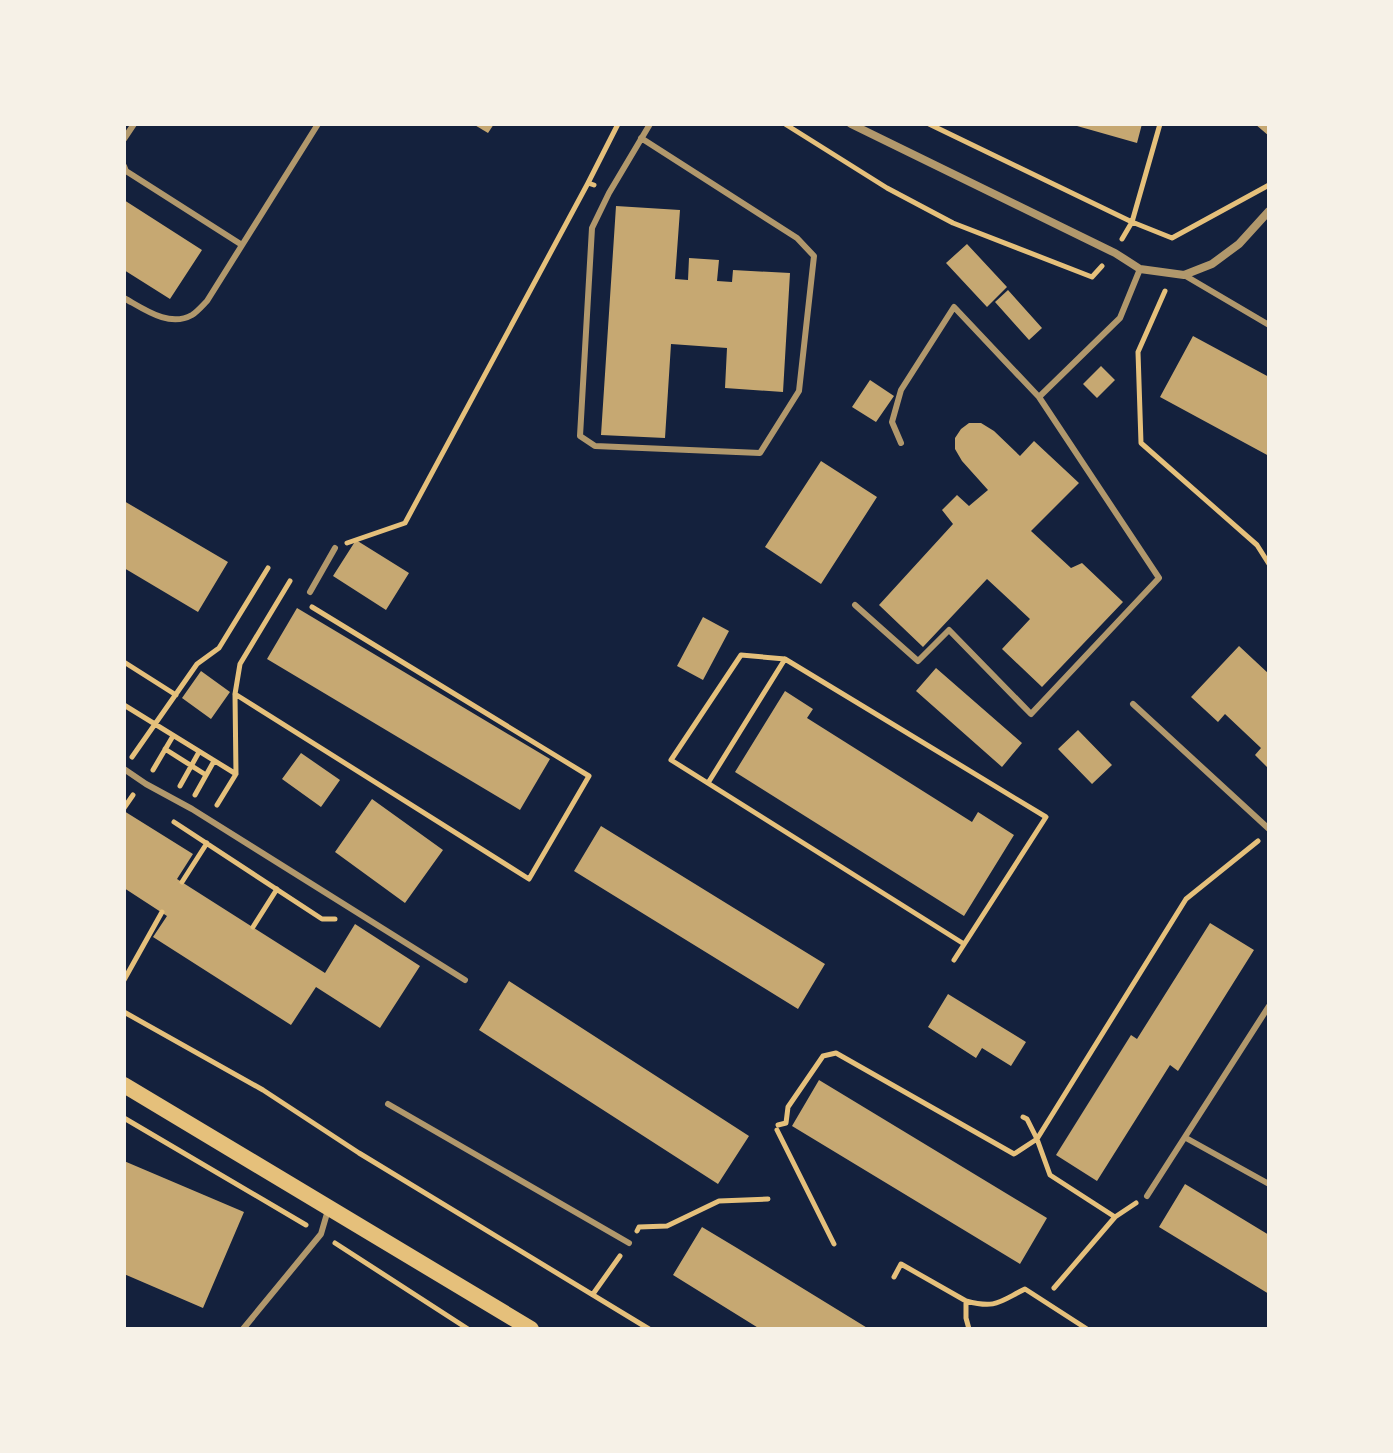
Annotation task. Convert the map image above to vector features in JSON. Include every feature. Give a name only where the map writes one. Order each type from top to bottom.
[{"type":"main road","points":[[124,1085],[531,1329]]},
{"type":"street","points":[[851,124],[1115,253],[1140,269],[1184,275],[1212,264],[1239,244],[1269,211]]},
{"type":"lane","points":[[124,139],[134,124]]},
{"type":"lane","points":[[124,298],[156,317],[177,319],[192,315],[207,301],[318,124]]},
{"type":"lane","points":[[641,138],[797,238],[814,256],[799,391],[760,453],[595,446],[580,436],[592,228],[609,193],[641,138],[650,124]]},
{"type":"lane","points":[[124,166],[126,171],[242,245]]},
{"type":"lane","points":[[1039,397],[1120,318],[1140,269]]},
{"type":"lane","points":[[1184,275],[1269,325]]},
{"type":"lane","points":[[855,605],[918,661],[949,630],[1031,714],[1159,578],[1039,397],[954,307],[901,390],[892,422],[901,443]]},
{"type":"lane","points":[[310,592],[335,548]]},
{"type":"lane","points":[[1133,704],[1269,831]]},
{"type":"lane","points":[[124,768],[465,980]]},
{"type":"lane","points":[[1147,1196],[1269,1006]]},
{"type":"lane","points":[[388,1104],[629,1243]]},
{"type":"lane","points":[[1186,1138],[1269,1184]]},
{"type":"lane","points":[[243,1329],[321,1234],[328,1207]]},
{"type":"path","points":[[335,548],[405,523],[618,124]]},
{"type":"path","points":[[785,124],[887,188],[953,223],[1092,277],[1115,253],[1132,222],[1160,124]]},
{"type":"path","points":[[929,124],[1132,222],[1172,238],[1269,185]]},
{"type":"path","points":[[588,183],[609,193]]},
{"type":"path","points":[[1172,273],[1138,352],[1141,443],[1257,545],[1269,564]]},
{"type":"path","points":[[124,768],[197,664],[219,648],[268,568]]},
{"type":"path","points":[[209,820],[236,774],[235,694],[240,664],[290,581]]},
{"type":"path","points":[[235,694],[532,882],[589,776],[311,607]]},
{"type":"path","points":[[954,960],[1046,817],[785,659],[741,655],[671,760],[964,944]]},
{"type":"path","points":[[708,783],[785,659]]},
{"type":"path","points":[[124,662],[176,695]]},
{"type":"path","points":[[124,705],[236,774]]},
{"type":"path","points":[[146,784],[173,736]]},
{"type":"path","points":[[165,749],[206,775]]},
{"type":"path","points":[[173,798],[199,752]]},
{"type":"path","points":[[192,809],[195,794],[214,761]]},
{"type":"path","points":[[124,808],[133,795]]},
{"type":"path","points":[[834,1244],[777,1127],[786,1123],[788,1107],[823,1056],[836,1053],[1014,1154],[1037,1139],[1186,899],[1269,831]]},
{"type":"path","points":[[182,882],[207,843]]},
{"type":"path","points":[[253,927],[277,889]]},
{"type":"path","points":[[124,980],[162,912]]},
{"type":"path","points":[[124,1012],[263,1090],[359,1153],[649,1329]]},
{"type":"path","points":[[1023,1117],[1037,1139],[1050,1175],[1115,1217],[1054,1288]]},
{"type":"path","points":[[124,1118],[276,1205],[468,1329]]},
{"type":"path","points":[[593,1294],[639,1227],[667,1226],[719,1201],[768,1199]]},
{"type":"path","points":[[894,1277],[901,1264],[966,1301],[980,1305],[993,1305],[1025,1289],[1087,1329]]},
{"type":"path","points":[[966,1301],[969,1329]]},
{"type":"building","points":[[473,124],[494,124],[488,133]]},
{"type":"building","points":[[1070,124],[1142,124],[1137,143]]},
{"type":"building","points":[[1255,124],[1269,124],[1269,136]]},
{"type":"building","points":[[124,200],[202,250],[170,299],[124,270]]},
{"type":"building","points":[[616,206],[680,210],[675,279],[688,280],[689,258],[719,260],[717,281],[732,282],[733,270],[790,273],[783,392],[725,388],[727,348],[671,344],[665,438],[601,435]]},
{"type":"building","points":[[967,244],[1007,287],[987,307],[946,263]]},
{"type":"building","points":[[1008,290],[1042,328],[1029,340],[995,302]]},
{"type":"building","points":[[1193,336],[1269,377],[1269,456],[1160,397]]},
{"type":"building","points":[[1101,366],[1115,380],[1097,398],[1083,384]]},
{"type":"building","points":[[870,380],[894,396],[876,422],[852,407]]},
{"type":"building","points":[[969,423],[981,423],[994,431],[1020,456],[1034,441],[1079,483],[1031,531],[1071,568],[1082,563],[1123,602],[1042,687],[1002,649],[1030,619],[987,579],[923,647],[879,605],[953,524],[942,510],[957,495],[969,506],[988,490],[955,449],[955,438]]},
{"type":"building","points":[[821,461],[877,497],[821,584],[765,547]]},
{"type":"building","points":[[124,501],[228,562],[198,612],[124,568]]},
{"type":"building","points":[[356,540],[409,573],[386,610],[333,576]]},
{"type":"building","points":[[297,608],[550,759],[520,810],[267,659]]},
{"type":"building","points":[[703,617],[729,631],[703,680],[677,666]]},
{"type":"building","points":[[1239,646],[1269,674],[1269,769],[1255,755],[1261,748],[1225,714],[1218,722],[1191,697]]},
{"type":"building","points":[[936,668],[1022,743],[1002,767],[916,691]]},
{"type":"building","points":[[201,671],[230,692],[211,719],[182,698]]},
{"type":"building","points":[[785,691],[813,709],[807,718],[972,822],[978,812],[1014,835],[964,916],[735,772]]},
{"type":"building","points":[[1078,730],[1112,765],[1092,784],[1058,749]]},
{"type":"building","points":[[301,753],[340,780],[321,807],[282,779]]},
{"type":"building","points":[[372,799],[443,850],[405,903],[335,852]]},
{"type":"building","points":[[124,811],[193,854],[177,879],[325,973],[355,924],[420,966],[380,1028],[316,987],[291,1025],[153,937],[167,916],[124,888]]},
{"type":"building","points":[[601,826],[825,964],[798,1009],[574,871]]},
{"type":"building","points":[[1210,923],[1254,950],[1178,1071],[1170,1065],[1097,1181],[1056,1155],[1131,1035],[1137,1039]]},
{"type":"building","points":[[509,981],[749,1136],[718,1184],[479,1030]]},
{"type":"building","points":[[948,994],[1026,1042],[1011,1066],[982,1048],[976,1058],[928,1027]]},
{"type":"building","points":[[819,1080],[1047,1218],[1020,1264],[792,1126]]},
{"type":"building","points":[[124,1161],[244,1212],[203,1308],[124,1274]]},
{"type":"building","points":[[1185,1184],[1269,1235],[1269,1294],[1159,1227]]},
{"type":"building","points":[[702,1227],[869,1329],[760,1329],[673,1275]]}]
